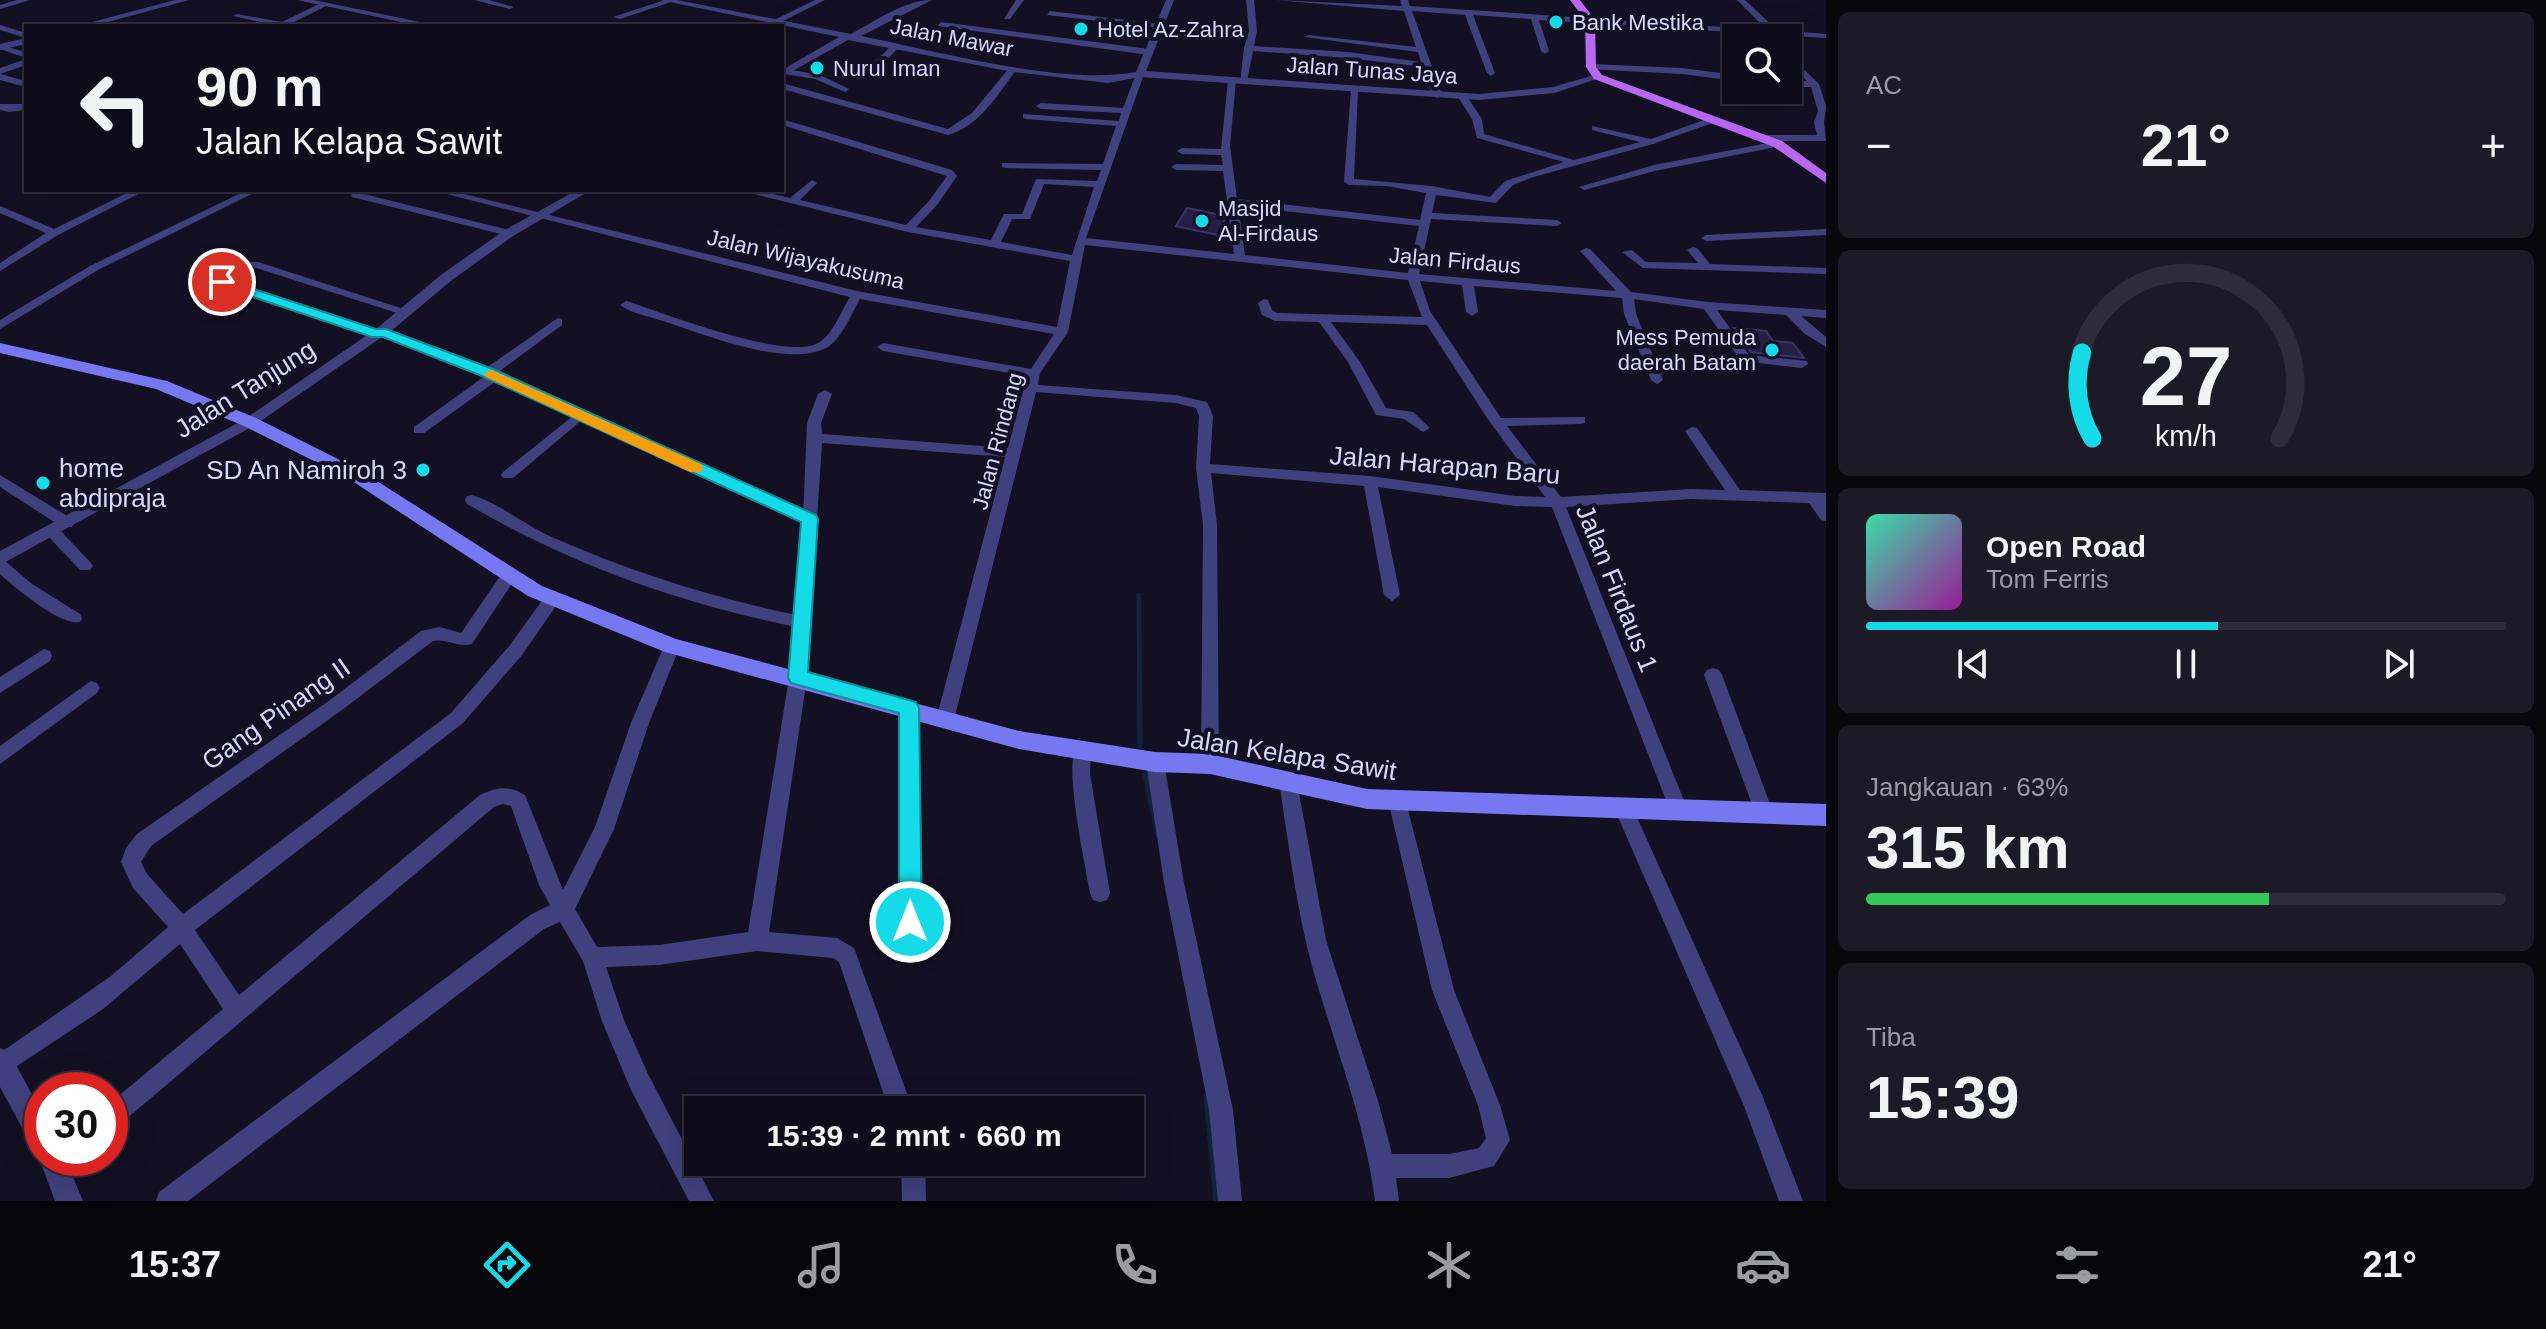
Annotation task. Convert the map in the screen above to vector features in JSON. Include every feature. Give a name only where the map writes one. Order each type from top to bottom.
[{"type":"main road","points":[[1575,0],[1590,20],[1595,72],[1778,144],[1826,179]]},
{"type":"main road","name":"Jalan Kelapa Sawit","points":[[0,348],[161,385],[250,422],[352,473],[552,599],[672,646],[1019,740],[1155,762],[1210,764],[1367,799],[1826,815]]},
{"type":"street","points":[[0,7],[26,0]]},
{"type":"street","points":[[90,24],[185,0]]},
{"type":"street","points":[[301,0],[424,24]]},
{"type":"street","points":[[352,10],[374,0]]},
{"type":"street","points":[[478,0],[510,7]]},
{"type":"street","points":[[617,17],[669,0]]},
{"type":"street","name":"Jalan Mawar","points":[[669,0],[1013,69],[1108,80],[1140,74]]},
{"type":"street","points":[[776,21],[821,0]]},
{"type":"street","points":[[1007,17],[1020,0]]},
{"type":"street","name":"Jalan Rindang","points":[[945,720],[1034,373],[1062,332],[1080,241],[1170,0]]},
{"type":"street","points":[[1240,258],[1226,152],[1237,80],[1253,31],[1250,0]]},
{"type":"street","points":[[1279,0],[1405,4],[1535,18],[1722,30]]},
{"type":"street","points":[[1741,0],[1761,24]]},
{"type":"street","points":[[784,73],[921,1]]},
{"type":"street","points":[[1405,4],[1437,95]]},
{"type":"street","points":[[287,24],[324,5]]},
{"type":"street","points":[[1053,10],[1046,20],[1099,27],[1110,20],[1160,26]]},
{"type":"street","points":[[1468,12],[1491,73]]},
{"type":"street","points":[[237,16],[280,24]]},
{"type":"street","points":[[1535,18],[1545,51]]},
{"type":"street","points":[[941,24],[1149,52]]},
{"type":"street","points":[[0,27],[24,37]]},
{"type":"street","points":[[1802,35],[1826,36]]},
{"type":"street","points":[[1308,37],[1420,50]]},
{"type":"street","points":[[1,47],[24,39]]},
{"type":"street","points":[[1,47],[24,54]]},
{"type":"street","points":[[868,63],[879,62],[895,47]]},
{"type":"street","points":[[1248,48],[1348,55],[1426,65]]},
{"type":"street","points":[[0,74],[24,63]]},
{"type":"street","points":[[784,87],[948,132],[958,130],[991,99],[1013,69]]},
{"type":"street","points":[[1763,138],[1824,138],[1819,122],[1823,111],[1818,82],[1802,69]]},
{"type":"street","points":[[1595,72],[1682,71],[1722,76]]},
{"type":"street","name":"Jalan Tunas Jaya","points":[[1140,74],[1463,97],[1527,95],[1595,72]]},
{"type":"street","points":[[784,73],[817,77],[845,89]]},
{"type":"street","points":[[0,74],[24,83]]},
{"type":"street","points":[[1354,91],[1349,182],[1432,189],[1492,201],[1509,183],[1577,160],[1650,142],[1715,119]]},
{"type":"street","points":[[1463,97],[1477,119],[1480,130],[1477,135],[1577,160],[1613,178]]},
{"type":"street","points":[[1041,106],[1125,118]]},
{"type":"street","points":[[0,107],[24,107]]},
{"type":"street","points":[[1026,116],[1125,118]]},
{"type":"street","points":[[784,123],[948,172],[952,176],[942,191],[908,229]]},
{"type":"street","points":[[1595,128],[1650,142]]},
{"type":"street","points":[[1584,187],[1613,178],[1778,144]]},
{"type":"street","points":[[1182,151],[1226,152]]},
{"type":"street","points":[[1006,165],[1108,167]]},
{"type":"street","points":[[1176,167],[1227,168]]},
{"type":"street","points":[[994,246],[1008,216],[1026,217],[1040,181],[1102,184]]},
{"type":"street","points":[[792,202],[812,183]]},
{"type":"street","points":[[1413,277],[1432,189]]},
{"type":"street","points":[[0,268],[54,233],[137,192]]},
{"type":"street","points":[[0,325],[94,268],[251,192]]},
{"type":"street","name":"Jalan Wijayakusuma","points":[[445,192],[543,214],[857,295],[1062,332]]},
{"type":"street","name":"Jalan Tanjung","points":[[0,559],[250,422],[379,333],[509,233],[582,192]]},
{"type":"street","points":[[751,192],[908,229],[1077,259]]},
{"type":"street","points":[[356,195],[509,233]]},
{"type":"street","points":[[1234,202],[1426,220],[1557,223]]},
{"type":"street","points":[[0,209],[54,233]]},
{"type":"street","points":[[1769,224],[1780,234]]},
{"type":"street","points":[[1706,238],[1826,232]]},
{"type":"street","name":"Jalan Firdaus","points":[[1080,241],[1413,277],[1627,295],[1708,306],[1826,314]]},
{"type":"street","points":[[1693,250],[1707,267]]},
{"type":"street","points":[[1586,251],[1627,295],[1630,314],[1657,380]]},
{"type":"street","points":[[1628,252],[1643,265],[1826,271]]},
{"type":"street","points":[[254,264],[404,311]]},
{"type":"street","points":[[197,274],[379,333],[491,374],[810,519]]},
{"type":"street","name":"Jalan Firdaus 1","points":[[1413,277],[1430,321],[1497,422],[1557,502],[1678,808]]},
{"type":"street","points":[[1467,281],[1472,312]]},
{"type":"street","points":[[626,305],[760,347],[803,353],[823,346],[857,295]]},
{"type":"street","points":[[1264,303],[1266,312],[1275,317],[1430,321]]},
{"type":"street","points":[[1708,306],[1745,358],[1802,364]]},
{"type":"street","points":[[1790,312],[1826,343]]},
{"type":"street","points":[[1323,319],[1354,362],[1381,412],[1408,415],[1423,428]]},
{"type":"street","points":[[419,430],[558,322]]},
{"type":"street","points":[[883,347],[1034,373]]},
{"type":"street","points":[[1030,388],[1176,399],[1202,405],[1206,416],[1203,468],[1210,525],[1210,764]]},
{"type":"street","points":[[757,941],[798,678],[816,411],[825,394]]},
{"type":"street","points":[[508,475],[578,416]]},
{"type":"street","points":[[1497,422],[1580,420]]},
{"type":"street","points":[[1692,431],[1736,495]]},
{"type":"street","points":[[815,438],[1012,453]]},
{"type":"street","name":"Jalan Harapan Baru","points":[[1203,468],[1370,481],[1515,501],[1557,502],[1691,494],[1820,498]]},
{"type":"street","points":[[0,480],[59,527],[85,566]]},
{"type":"street","points":[[1370,481],[1392,595]]},
{"type":"street","points":[[1820,498],[1826,516]]},
{"type":"street","points":[[472,500],[545,541],[664,586],[707,601],[802,622]]},
{"type":"street","points":[[0,565],[26,588],[74,618]]},
{"type":"street","name":"Gang Pinang II","points":[[182,928],[140,881],[131,862],[144,840],[336,705],[427,636],[438,631],[448,632],[461,641],[466,639],[511,573]]},
{"type":"street","points":[[24,1106],[1,1063],[90,1006],[182,928],[457,718],[516,650],[552,599]]},
{"type":"street","points":[[168,1201],[537,922],[564,909],[604,829],[640,723],[672,646]]},
{"type":"street","points":[[0,686],[44,656]]},
{"type":"street","points":[[1713,675],[1764,812]]},
{"type":"street","points":[[0,756],[91,688]]},
{"type":"street","points":[[909,708],[910,922]]},
{"type":"street","points":[[1082,750],[1081,774],[1100,893]]},
{"type":"street","points":[[1155,762],[1174,883],[1221,1110],[1230,1201]]},
{"type":"street","points":[[1288,782],[1316,940],[1356,1061],[1384,1166],[1387,1201]]},
{"type":"street","points":[[128,1103],[487,801],[499,795],[510,795],[518,801],[549,885],[592,957],[601,990],[656,1116],[702,1201]]},
{"type":"street","points":[[1384,1166],[1449,1166],[1486,1158],[1498,1140],[1489,1105],[1443,990],[1397,800]]},
{"type":"street","points":[[1624,810],[1754,1103],[1791,1201]]},
{"type":"street","points":[[182,928],[237,1011]]},
{"type":"street","points":[[592,957],[659,955],[757,941],[837,948],[847,955],[896,1096]]},
{"type":"street","points":[[62,1176],[69,1201]]},
{"type":"street","points":[[913,1176],[914,1201]]},
{"type":"building","name":"Masjid Al-Firdaus","points":[[1187,208],[1226,216],[1218,235],[1176,226]]},
{"type":"building","name":"Mess Pemuda daerah Batam","points":[[1734,328],[1766,331],[1773,341],[1793,343],[1804,358],[1751,352]]},
{"type":"waterway","points":[[1139,595],[1140,746]]},
{"type":"waterway","points":[[1145,774],[1158,836]]},
{"type":"waterway","points":[[1207,1096],[1217,1201]]},
{"type":"slow traffic","points":[[491,374],[695,468]]},
{"type":"place","name":"Bank Mestika","points":[[1556,22]]},
{"type":"place","name":"Hotel Az-Zahra","points":[[1081,29]]},
{"type":"place","name":"Nurul Iman","points":[[817,68]]},
{"type":"place","name":"Masjid Al-Firdaus","points":[[1202,221]]},
{"type":"place","name":"Mess Pemuda daerah Batam","points":[[1772,350]]},
{"type":"place","name":"SD An Namiroh 3","points":[[423,470]]},
{"type":"place","name":"home abdipraja","points":[[43,483]]},
{"type":"route","points":[[222,282],[377,334],[381,332],[488,373],[810,519],[798,678],[909,708],[910,922]]}]
